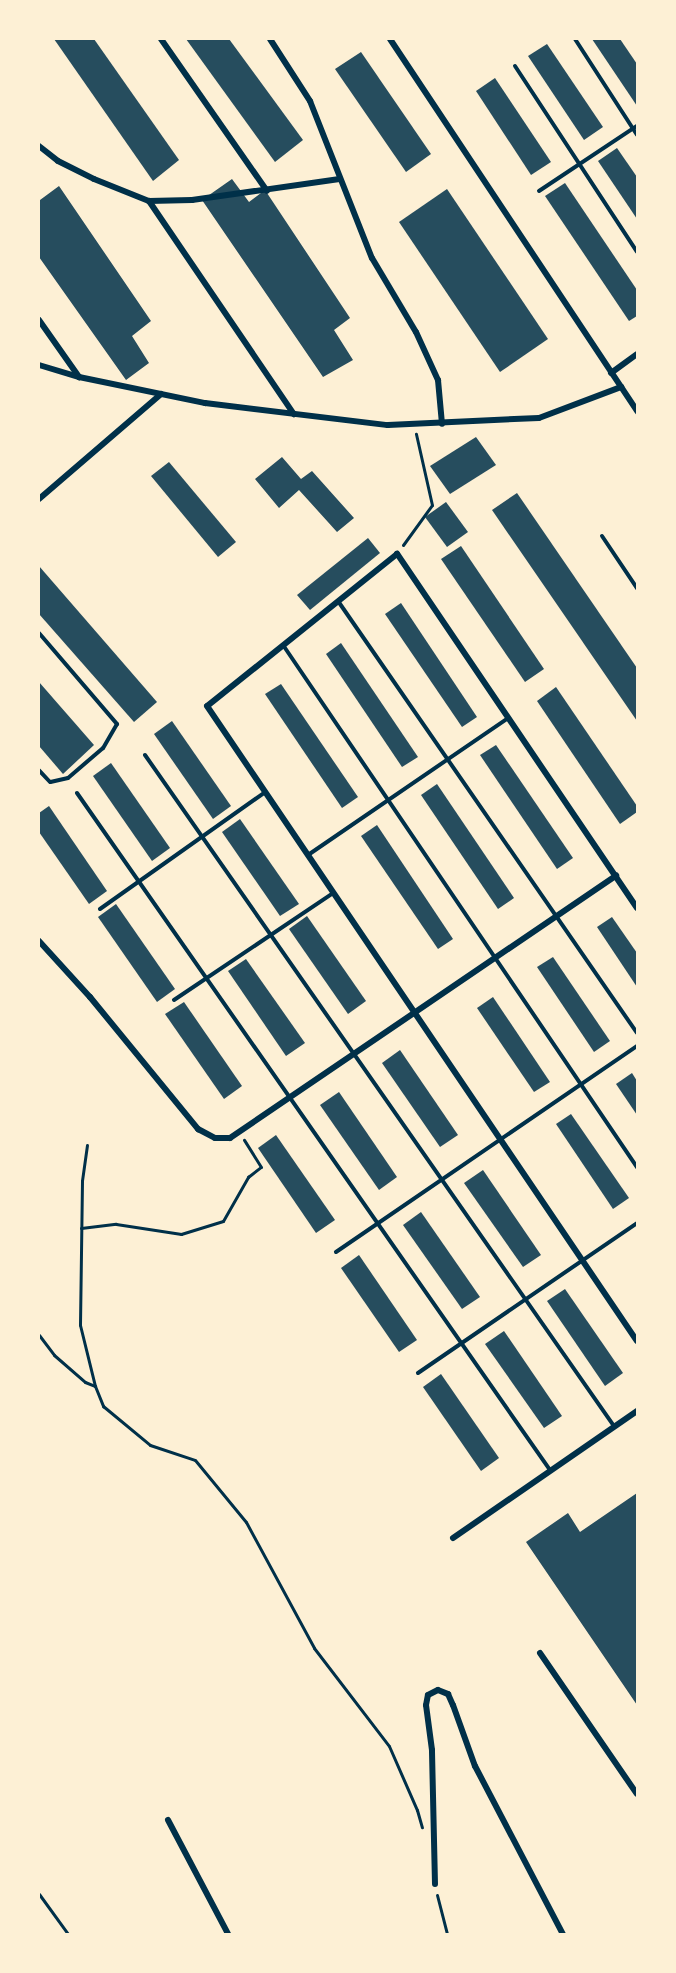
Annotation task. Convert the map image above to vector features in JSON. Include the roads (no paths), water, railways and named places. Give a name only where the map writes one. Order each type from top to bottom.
[{"type":"street","points":[[161,39],[267,190]]},
{"type":"street","points":[[270,39],[309,101],[372,258],[416,332],[438,380],[442,424]]},
{"type":"street","points":[[390,39],[637,411]]},
{"type":"street","points":[[39,146],[58,161],[94,179],[149,201],[267,190],[340,179]]},
{"type":"street","points":[[149,201],[294,414]]},
{"type":"street","points":[[39,320],[79,377]]},
{"type":"street","points":[[611,372],[637,354]]},
{"type":"street","points":[[39,365],[79,377],[205,403],[388,425],[538,418],[621,387]]},
{"type":"street","points":[[39,499],[161,394]]},
{"type":"street","points":[[637,908],[397,554],[207,706],[637,1341]]},
{"type":"street","points":[[39,941],[90,997],[198,1130],[214,1138],[230,1138],[616,876]]},
{"type":"street","points":[[453,1538],[637,1411]]},
{"type":"street","points":[[540,1653],[637,1794]]},
{"type":"street","points":[[435,1884],[432,1750],[426,1705],[428,1695],[438,1690],[448,1694],[475,1766],[563,1934]]},
{"type":"street","points":[[168,1820],[228,1934]]},
{"type":"lane","points":[[575,39],[635,127],[637,135]]},
{"type":"lane","points":[[516,66],[637,252]]},
{"type":"lane","points":[[539,191],[635,127]]},
{"type":"lane","points":[[602,536],[637,588]]},
{"type":"lane","points":[[338,601],[637,1033]]},
{"type":"lane","points":[[39,633],[117,724],[103,748],[68,778],[50,782],[39,770]]},
{"type":"lane","points":[[283,645],[637,1167]]},
{"type":"lane","points":[[308,855],[508,718]]},
{"type":"lane","points":[[145,755],[614,1426]]},
{"type":"lane","points":[[100,909],[265,792]]},
{"type":"lane","points":[[77,793],[551,1471]]},
{"type":"lane","points":[[174,1000],[333,892]]},
{"type":"lane","points":[[336,1252],[637,1046]]},
{"type":"lane","points":[[418,1372],[637,1223]]}]
